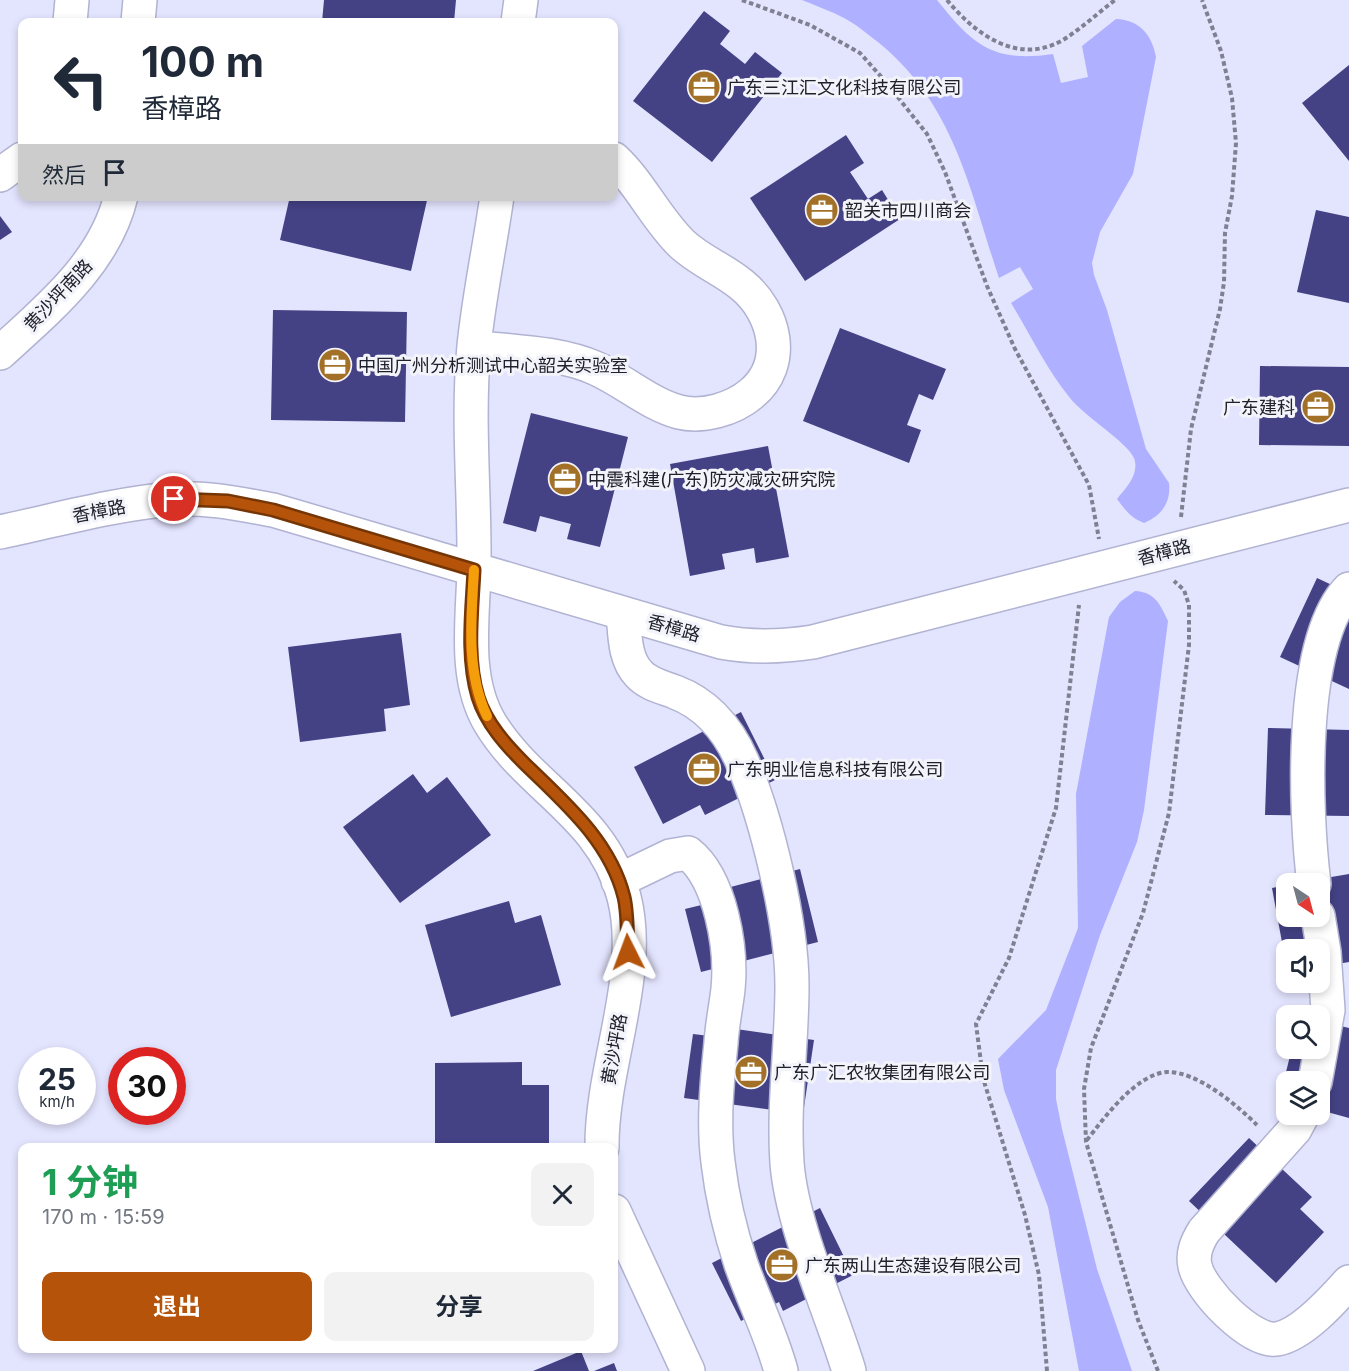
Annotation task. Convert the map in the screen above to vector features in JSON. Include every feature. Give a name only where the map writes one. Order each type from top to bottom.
[{"type":"street","points":[[70,18],[72,0]]},
{"type":"street","points":[[138,18],[140,0]]},
{"type":"street","points":[[519,18],[521,0]]},
{"type":"street","points":[[0,175],[18,162]]},
{"type":"street","points":[[474,347],[571,358],[597,369],[678,412],[705,413],[740,404],[759,388],[769,373],[775,352],[773,334],[759,303],[740,283],[683,244],[618,164]]},
{"type":"street","name":"黄沙坪南路","points":[[0,353],[92,260],[109,230],[119,201]]},
{"type":"street","name":"黄沙坪路","points":[[496,201],[474,347],[474,570],[471,616],[474,674],[478,698],[490,723],[513,752],[600,842],[624,898],[628,968],[606,1096],[602,1143]]},
{"type":"street","name":"香樟路","points":[[0,532],[151,502],[174,499],[228,501],[273,510],[721,642],[751,647],[782,647],[836,636],[1349,505]]},
{"type":"street","points":[[1313,873],[1310,853],[1309,768],[1312,701],[1317,662],[1326,626],[1349,589]]},
{"type":"street","points":[[623,613],[627,651],[638,673],[651,683],[698,702],[722,725],[742,760],[761,816],[791,960],[786,1090],[787,1164],[793,1196],[811,1258],[849,1371]]},
{"type":"street","points":[[618,882],[670,856],[688,854],[700,863],[716,898],[727,938],[729,987],[717,1094],[717,1160],[725,1205],[741,1264],[772,1335],[781,1371]]},
{"type":"street","points":[[1317,1071],[1328,1010],[1320,927]]},
{"type":"street","points":[[1297,1125],[1279,1148],[1220,1211],[1197,1241],[1194,1264],[1198,1277],[1210,1295],[1227,1311],[1256,1336],[1269,1340],[1279,1339],[1302,1327],[1349,1282]]},
{"type":"street","points":[[618,1220],[688,1371]]},
{"type":"path","points":[[742,0],[810,26],[860,53],[900,98],[927,134],[945,172],[987,286],[1015,349],[1089,485],[1099,541]]},
{"type":"path","points":[[947,0],[977,32],[1009,47],[1024,49],[1061,41],[1115,0]]},
{"type":"path","points":[[1180,521],[1191,429],[1220,309],[1224,282],[1225,233],[1232,196],[1236,142],[1232,98],[1221,51],[1202,0]]},
{"type":"path","points":[[1158,1371],[1138,1320],[1086,1142],[1084,1089],[1091,1048],[1143,913],[1169,813],[1189,645],[1189,604],[1184,590],[1167,575]]},
{"type":"path","points":[[1047,1371],[1039,1275],[1025,1215],[983,1078],[977,1049],[976,1024],[1009,958],[1056,808],[1080,603]]},
{"type":"path","points":[[1086,1142],[1114,1104],[1144,1081],[1167,1072],[1192,1079],[1224,1095],[1279,1148]]},
{"type":"water","points":[[802,0],[937,0],[962,29],[986,47],[999,53],[1015,56],[1053,54],[1061,83],[1088,77],[1082,46],[1116,19],[1132,22],[1144,30],[1156,57],[1133,174],[1100,232],[1092,263],[1146,449],[1169,483],[1167,502],[1156,516],[1144,523],[1139,521],[1117,499],[1134,475],[1134,458],[1123,444],[1070,398],[1046,364],[1011,303],[1033,289],[1020,267],[999,278],[968,180],[956,150],[925,93],[904,67],[861,29],[839,15]]},
{"type":"water","points":[[1135,591],[1152,596],[1168,621],[1144,810],[1137,842],[1100,935],[1056,1070],[1056,1099],[1062,1129],[1097,1269],[1132,1371],[1079,1371],[1048,1207],[1004,1090],[998,1059],[1046,1010],[1078,928],[1076,794],[1109,617],[1120,602]]},
{"type":"building","points":[[324,0],[456,0],[454,18],[322,18]]},
{"type":"building","points":[[704,11],[730,31],[720,44],[745,64],[755,52],[782,73],[712,162],[633,101]]},
{"type":"building","points":[[1349,65],[1349,161],[1302,103]]},
{"type":"building","points":[[846,135],[864,163],[850,172],[868,199],[882,190],[900,219],[805,281],[750,198]]},
{"type":"building","points":[[289,201],[427,201],[411,271],[280,240]]},
{"type":"building","points":[[1316,210],[1349,217],[1349,303],[1297,292]]},
{"type":"building","points":[[0,216],[12,232],[0,240]]},
{"type":"building","points":[[273,310],[407,312],[405,422],[271,420]]},
{"type":"building","points":[[840,328],[946,369],[933,400],[919,394],[907,425],[921,430],[909,463],[803,421]]},
{"type":"building","points":[[1260,366],[1349,367],[1349,446],[1259,445]]},
{"type":"building","points":[[531,413],[628,437],[600,547],[567,539],[571,524],[540,516],[536,532],[503,523]]},
{"type":"building","points":[[768,446],[789,557],[756,563],[754,548],[722,554],[725,569],[690,576],[670,464]]},
{"type":"building","points":[[1317,578],[1349,593],[1349,689],[1280,657]]},
{"type":"building","points":[[401,633],[410,705],[384,709],[386,731],[300,742],[288,647]]},
{"type":"building","points":[[741,712],[775,780],[705,815],[700,805],[663,824],[634,767]]},
{"type":"building","points":[[1268,728],[1349,730],[1349,816],[1265,815]]},
{"type":"building","points":[[413,774],[427,793],[447,777],[491,835],[400,903],[343,827]]},
{"type":"building","points":[[800,869],[818,942],[701,972],[685,909],[726,899],[723,889]]},
{"type":"building","points":[[1349,874],[1349,962],[1330,965],[1330,939],[1281,939],[1279,927],[1330,927],[1330,877]]},
{"type":"building","points":[[1276,887],[1276,910],[1272,888]]},
{"type":"building","points":[[509,901],[515,923],[541,915],[561,985],[451,1017],[425,925]]},
{"type":"building","points":[[1330,1023],[1349,1028],[1349,1118],[1330,1113],[1330,1071],[1286,1071],[1289,1059],[1330,1059]]},
{"type":"building","points":[[736,1029],[814,1040],[803,1114],[684,1098],[693,1034],[735,1039]]},
{"type":"building","points":[[522,1062],[522,1085],[549,1085],[549,1143],[435,1143],[435,1063]]},
{"type":"building","points":[[1249,1138],[1312,1197],[1300,1209],[1324,1232],[1276,1283],[1189,1201]]},
{"type":"building","points":[[820,1208],[853,1275],[783,1311],[779,1302],[741,1321],[712,1263]]},
{"type":"building","points":[[576,1353],[582,1353],[589,1371],[533,1371]]},
{"type":"building","points":[[614,1363],[617,1371],[594,1371]]},
{"type":"slow traffic","points":[[474,570],[471,616],[474,674],[478,698],[487,716]]},
{"type":"place","name":"广东三江汇文化科技有限公司","points":[[704,87]]},
{"type":"place","name":"韶关市四川商会","points":[[822,210]]},
{"type":"place","name":"中国广州分析测试中心韶关实验室","points":[[335,365]]},
{"type":"place","name":"广东建科","points":[[1318,407]]},
{"type":"place","name":"中震科建(广东)防灾减灾研究院","points":[[565,479]]},
{"type":"place","name":"广东明业信息科技有限公司","points":[[704,769]]},
{"type":"place","name":"广东广汇农牧集团有限公司","points":[[751,1072]]},
{"type":"place","name":"广东两山生态建设有限公司","points":[[782,1265]]},
{"type":"route","points":[[174,499],[228,501],[273,510],[474,570],[471,616],[474,674],[478,698],[490,723],[513,752],[600,842],[624,898],[628,952]]}]
